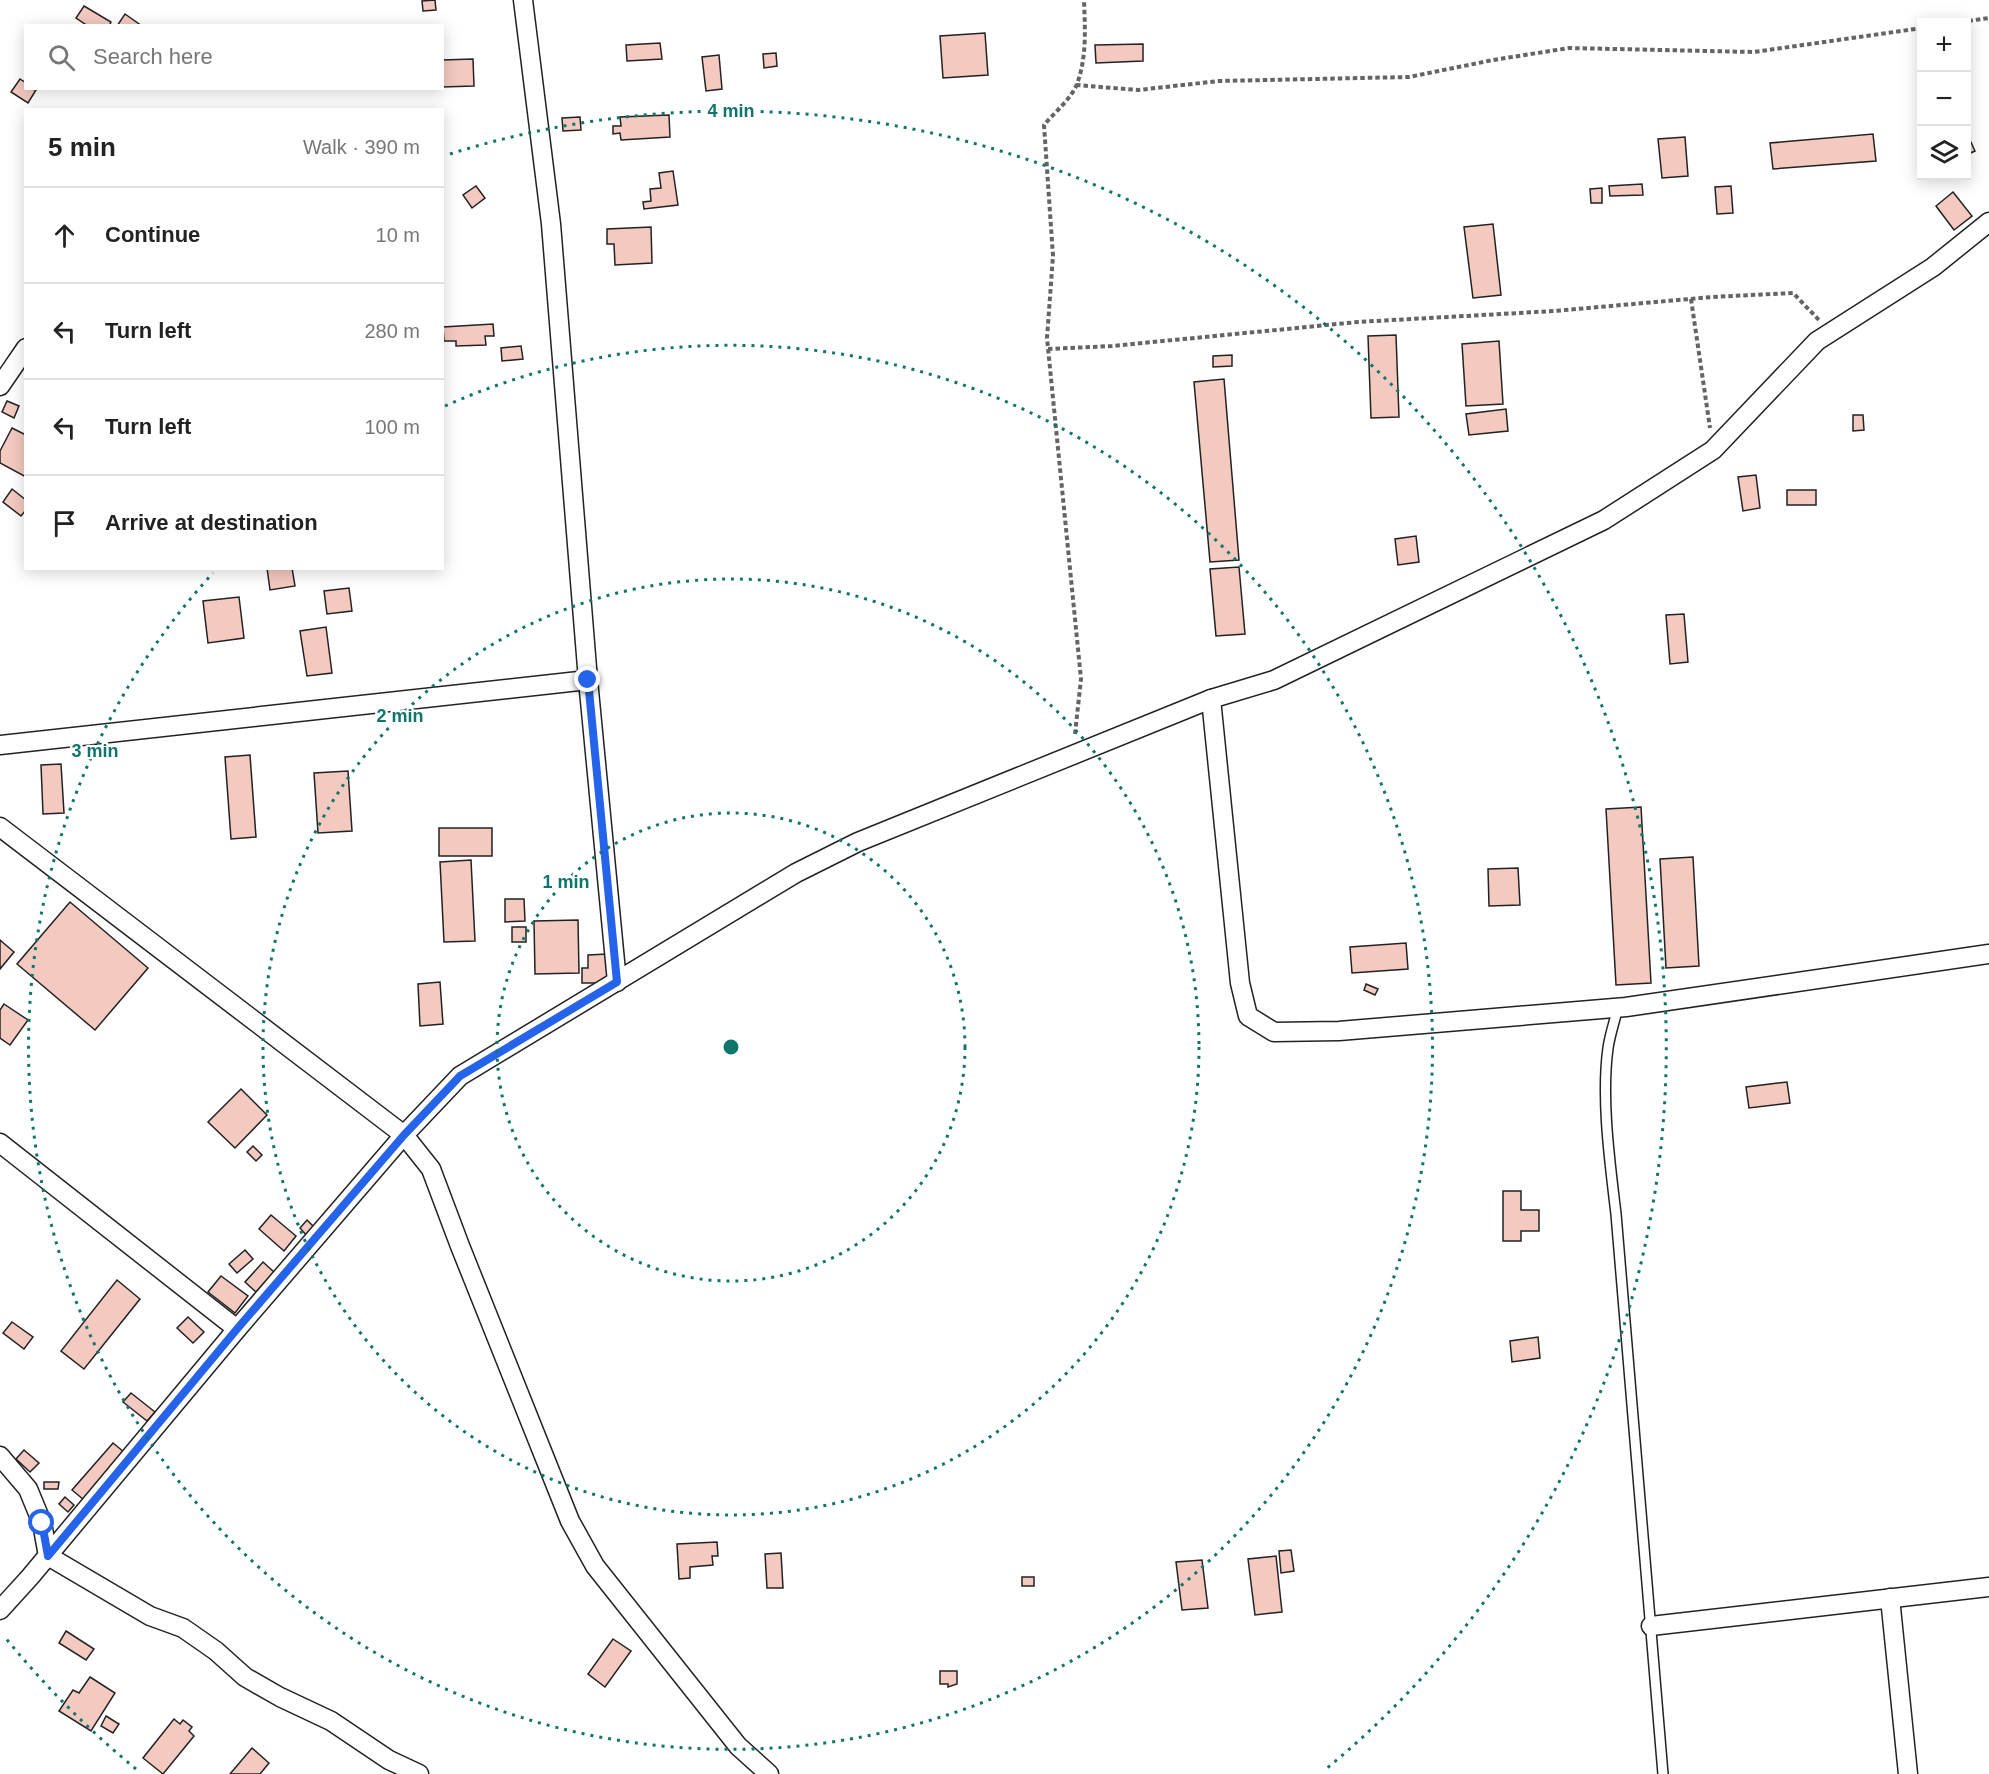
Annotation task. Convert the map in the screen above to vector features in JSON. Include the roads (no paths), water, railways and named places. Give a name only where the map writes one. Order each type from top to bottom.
[{"type":"street","points":[[523,0],[551,225],[588,680],[617,982]]},
{"type":"street","points":[[0,1610],[404,1135],[460,1076],[796,873],[848,847],[1211,699],[1274,680],[1604,520],[1713,450],[1817,341],[1933,267],[1989,222]]},
{"type":"street","points":[[0,386],[24,351]]},
{"type":"street","points":[[0,744],[588,680]]},
{"type":"street","points":[[1211,699],[1240,983],[1248,1016],[1274,1032],[1339,1031],[1618,1007],[1989,954]]},
{"type":"street","points":[[0,827],[404,1135],[431,1169],[570,1521],[595,1566],[738,1746],[769,1774]]},
{"type":"street","points":[[0,1143],[237,1329]]},
{"type":"street","points":[[0,1456],[28,1489],[42,1523],[48,1556],[150,1616],[183,1628],[246,1677],[280,1697],[331,1721],[389,1760],[419,1774]]},
{"type":"street","points":[[1651,1626],[1989,1587]]},
{"type":"street","points":[[1890,1598],[1908,1774]]},
{"type":"lane","points":[[1618,1007],[1608,1048],[1607,1101],[1610,1168],[1616,1214],[1664,1774]]}]
